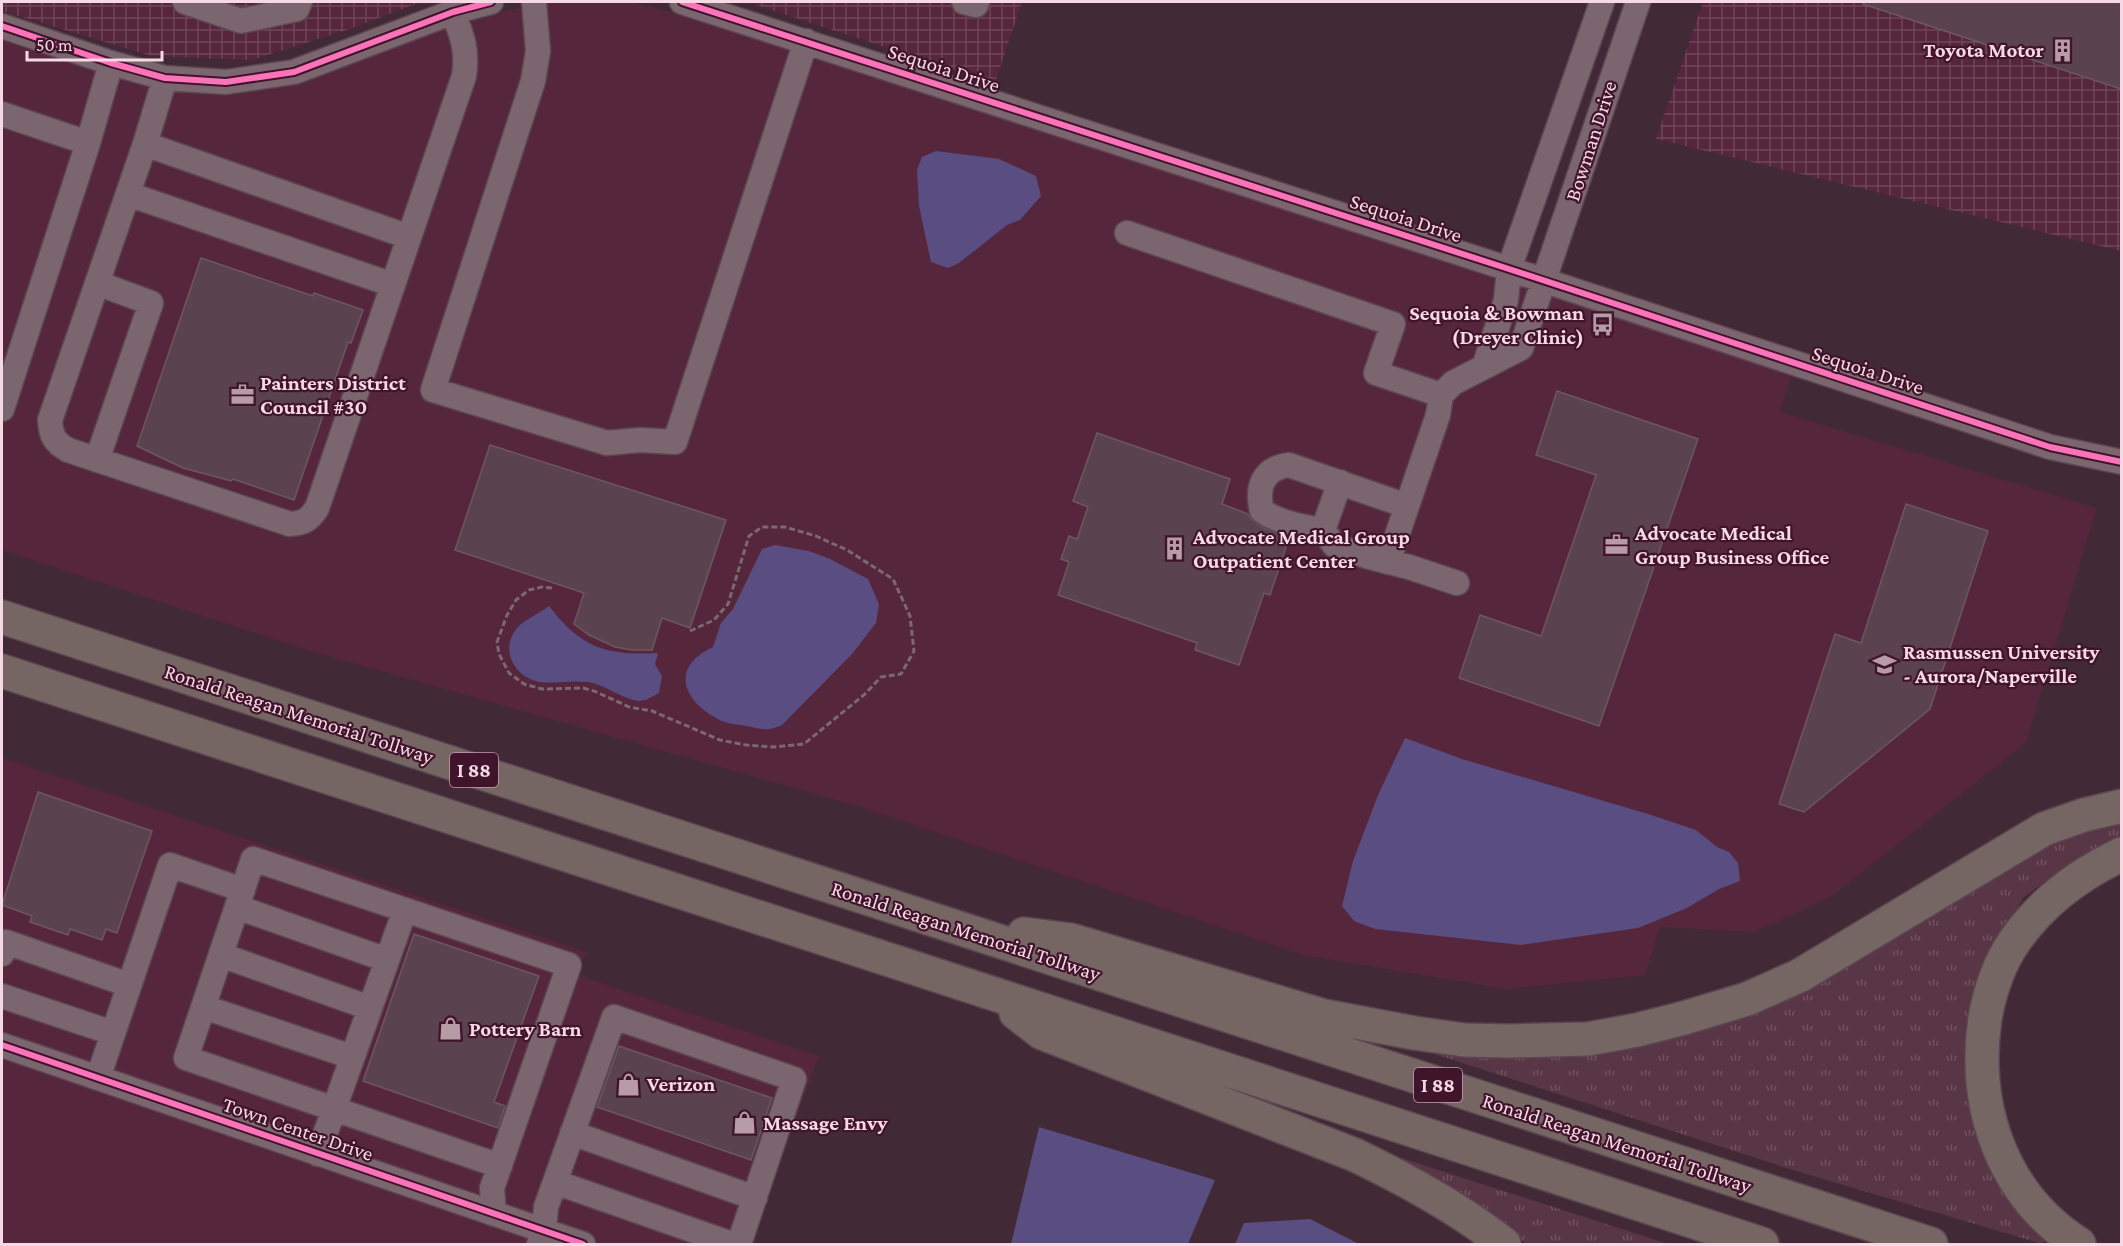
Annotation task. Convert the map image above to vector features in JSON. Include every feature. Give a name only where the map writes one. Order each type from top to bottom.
[{"type":"highway","name":"Ronald Reagan Memorial Tollway","points":[[2,617],[1931,1245]]},
{"type":"highway","name":"I 88","points":[[2,671],[1762,1245]]},
{"type":"highway","points":[[946,924],[1071,940],[1324,1016],[1414,1033],[1464,1040],[1588,1039],[1647,1027],[1747,999],[1798,976],[2044,830],[2084,815],[2121,806]]},
{"type":"highway","points":[[2079,1245],[2060,1232],[2035,1207],[2007,1164],[1985,1104],[1981,1074],[1981,1045],[1992,986],[2013,943],[2048,901],[2072,881],[2121,854]]},
{"type":"highway","points":[[991,993],[1042,1033],[1355,1155],[1404,1179],[1459,1212],[1504,1245]]},
{"type":"street","points":[[185,2],[241,21],[297,9],[300,2]]},
{"type":"street","points":[[2,26],[111,63],[165,78],[226,82],[294,72],[453,12],[491,2]]},
{"type":"street","points":[[534,2],[538,51],[533,81],[433,390],[525,420],[607,443],[639,440],[675,442],[806,41]]},
{"type":"street","name":"Sequoia Drive","points":[[682,2],[1509,269],[2050,447],[2121,462]]},
{"type":"street","points":[[964,2],[976,5],[977,2]]},
{"type":"street","name":"Bowman Drive","points":[[1484,367],[1506,300],[1509,269],[1602,2]]},
{"type":"street","name":"Bowman Drive","points":[[1441,395],[1453,383],[1521,348],[1638,2]]},
{"type":"street","points":[[165,78],[145,144],[50,420],[51,435],[56,443],[68,450],[290,524],[301,524],[310,519],[317,508],[464,76],[467,58],[464,40],[453,12]]},
{"type":"street","points":[[2,409],[88,143],[111,63]]},
{"type":"street","points":[[2,114],[88,143]]},
{"type":"street","points":[[145,144],[409,237]]},
{"type":"street","points":[[128,194],[393,285]]},
{"type":"street","points":[[1127,233],[1393,324],[1377,373],[1441,395],[1438,415],[1388,562]]},
{"type":"street","points":[[97,283],[151,303],[97,460]]},
{"type":"street","points":[[1407,506],[1289,465],[1276,467],[1267,474],[1259,497],[1262,510],[1273,518],[1302,527],[1323,530],[1334,545],[1457,583]]},
{"type":"street","points":[[1323,530],[1340,482]]},
{"type":"street","points":[[494,1214],[492,1188],[500,1166],[569,966],[254,859],[186,1058],[500,1166]]},
{"type":"street","points":[[98,1078],[170,865],[240,899],[387,960]]},
{"type":"street","points":[[318,1154],[405,910]]},
{"type":"street","points":[[2,954],[6,942],[129,985]]},
{"type":"street","points":[[221,955],[370,1008]]},
{"type":"street","points":[[2,996],[113,1034]]},
{"type":"street","points":[[204,1006],[352,1057]]},
{"type":"street","points":[[542,1238],[546,1207],[614,1017],[794,1079],[739,1245]]},
{"type":"street","name":"Town Center Drive","points":[[2,1045],[494,1214],[542,1238],[583,1245]]},
{"type":"street","points":[[573,1133],[755,1198]]},
{"type":"street","points":[[555,1182],[732,1245]]},
{"type":"path","points":[[552,588],[542,587],[529,590],[516,600],[507,615],[497,642],[499,654],[509,673],[524,684],[542,689],[583,688],[594,691],[629,707],[652,711],[720,740],[746,745],[773,747],[804,744],[865,694],[881,677],[901,674],[914,651],[910,616],[893,579],[847,550],[816,536],[785,527],[762,527],[749,536],[728,604],[714,620],[690,631]]},
{"type":"shaded area","points":[[2,2],[421,2],[350,29],[252,60],[152,56],[2,11]]},
{"type":"shaded area","points":[[550,2],[629,2],[693,17],[1793,371],[1780,412],[2097,508],[2026,743],[1832,896],[1754,932],[1660,927],[1645,975],[1506,989],[1303,955],[864,808],[307,650],[2,550],[2,40],[128,82],[189,93],[268,89],[469,18]]},
{"type":"shaded area","points":[[747,2],[1022,2],[995,83]]},
{"type":"shaded area","points":[[1703,2],[2121,2],[2121,251],[1656,139]]},
{"type":"shaded area","points":[[936,151],[999,159],[1036,176],[1041,196],[1020,220],[1007,225],[959,263],[948,268],[931,262],[919,206],[917,170],[922,157]]},
{"type":"shaded area","points":[[775,545],[809,551],[868,579],[879,604],[876,623],[852,654],[782,725],[764,729],[724,722],[706,711],[689,693],[686,674],[699,655],[713,647],[721,623],[733,609],[762,549]]},
{"type":"shaded area","points":[[549,606],[572,631],[596,646],[624,653],[658,653],[655,664],[662,676],[659,693],[646,700],[638,701],[594,683],[540,682],[522,674],[516,668],[509,652],[512,635],[520,625]]},
{"type":"shaded area","points":[[1405,738],[1462,759],[1696,830],[1717,847],[1729,852],[1738,863],[1740,881],[1719,889],[1687,908],[1638,928],[1521,945],[1375,929],[1354,921],[1342,906],[1353,861],[1378,795]]},
{"type":"shaded area","points":[[2,758],[586,952],[577,975],[819,1056],[748,1244],[2,1244]]},
{"type":"shaded area","points":[[1039,1127],[1215,1180],[1188,1244],[1011,1244]]},
{"type":"shaded area","points":[[1310,1219],[1359,1244],[1235,1244],[1244,1223]]},
{"type":"green space","points":[[2121,823],[2121,838],[2092,851],[2057,872],[2023,898],[1999,943],[1971,1026],[2046,1239],[2042,1244],[1793,1170],[1419,1049],[1797,992],[1845,969],[1948,903],[2046,847],[2076,835]]},
{"type":"green space","points":[[1383,1152],[1668,1244],[1527,1244],[1491,1217]]},
{"type":"building","name":"Toyota Motor","points":[[1864,2],[2121,2],[2121,89],[1863,4]]},
{"type":"building","name":"Painters District Council #30","points":[[201,258],[313,296],[314,293],[363,310],[351,343],[348,342],[294,500],[233,479],[231,481],[183,468],[137,446]]},
{"type":"building","name":"Advocate Medical Group Business Office","points":[[1557,391],[1698,439],[1599,726],[1459,678],[1480,615],[1541,636],[1596,475],[1536,455]]},
{"type":"building","name":"Advocate Medical Group Outpatient Center","points":[[1097,433],[1230,479],[1222,504],[1248,514],[1262,527],[1289,538],[1270,595],[1264,593],[1239,665],[1195,650],[1197,643],[1058,595],[1069,562],[1061,559],[1069,536],[1077,539],[1088,507],[1073,501]]},
{"type":"building","points":[[490,445],[726,520],[690,628],[662,618],[652,650],[615,647],[589,635],[574,624],[584,593],[455,550]]},
{"type":"building","points":[[1906,504],[1988,531],[1930,709],[1804,812],[1779,804],[1835,634],[1861,643]]},
{"type":"building","points":[[38,792],[152,831],[117,933],[106,929],[102,940],[70,929],[68,935],[30,922],[32,916],[2,905]]},
{"type":"building","name":"Pottery Barn","points":[[414,934],[539,976],[494,1102],[505,1106],[498,1128],[363,1081]]},
{"type":"building","points":[[619,1046],[772,1098],[751,1160],[597,1107]]},
{"type":"cycle path","points":[[2,26],[111,63],[165,78],[226,82],[294,72],[453,12],[491,2]]},
{"type":"cycle path","points":[[682,2],[1509,269],[2050,447],[2122,462]]},
{"type":"cycle path","points":[[2,1045],[583,1244]]},
{"type":"place","name":"Toyota Motor","points":[[2062,50]]},
{"type":"place","name":"Sequoia & Bowman (Dreyer Clinic)","points":[[1602,325]]},
{"type":"place","name":"Painters District Council #30","points":[[242,395]]},
{"type":"place","name":"Advocate Medical Group Business Office","points":[[1617,545]]},
{"type":"place","name":"Advocate Medical Group Outpatient Center","points":[[1175,549]]},
{"type":"place","name":"Rasmussen University - Aurora/Naperville","points":[[1885,664]]},
{"type":"place","name":"Pottery Barn","points":[[451,1029]]},
{"type":"place","name":"Verizon","points":[[629,1084]]},
{"type":"place","name":"Massage Envy","points":[[745,1123]]}]
